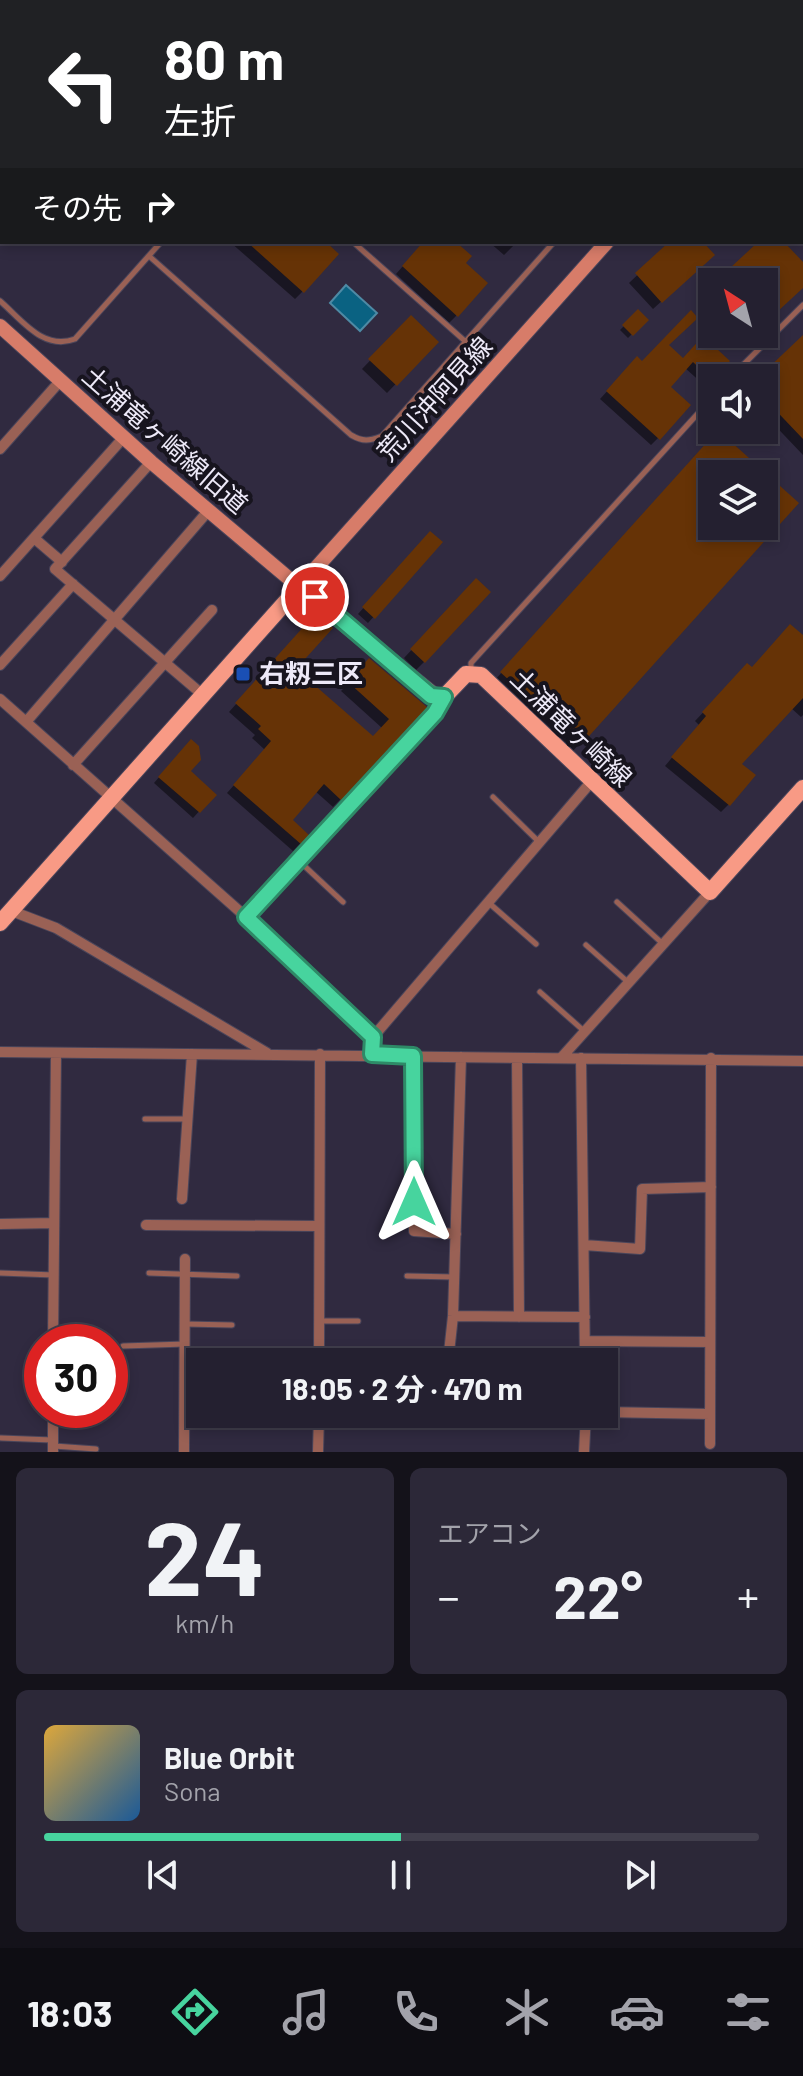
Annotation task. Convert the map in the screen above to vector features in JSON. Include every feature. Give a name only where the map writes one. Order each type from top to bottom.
[{"type":"main road","name":"荒川沖阿見線","points":[[299,587],[605,244]]},
{"type":"main road","name":"土浦竜ヶ崎線旧道","points":[[0,326],[151,462],[299,587]]},
{"type":"main road","points":[[0,923],[6,911],[299,587],[431,696],[444,697]]},
{"type":"main road","name":"土浦竜ヶ崎線","points":[[444,697],[462,677],[471,673],[481,675],[710,892]]},
{"type":"main road","points":[[710,892],[803,788]]},
{"type":"street","points":[[0,449],[61,380]]},
{"type":"street","points":[[0,576],[124,437]]},
{"type":"street","points":[[151,462],[55,569],[203,695]]},
{"type":"street","points":[[26,722],[209,510]]},
{"type":"street","points":[[34,538],[62,562]]},
{"type":"street","points":[[0,665],[73,584]]},
{"type":"street","points":[[73,765],[212,610]]},
{"type":"street","points":[[246,917],[435,713],[444,697]]},
{"type":"street","points":[[0,699],[246,917],[373,1037]]},
{"type":"street","points":[[372,1054],[373,1037],[591,782]]},
{"type":"street","points":[[561,1058],[710,892]]},
{"type":"street","points":[[6,911],[56,928],[269,1054]]},
{"type":"street","points":[[0,1052],[803,1061]]},
{"type":"street","points":[[53,1324],[56,1053]]},
{"type":"street","points":[[182,1199],[192,1054]]},
{"type":"street","points":[[319,1348],[320,1054]]},
{"type":"street","points":[[413,1056],[414,1231],[456,1234]]},
{"type":"street","points":[[450,1348],[461,1057]]},
{"type":"street","points":[[517,1058],[519,1317]]},
{"type":"street","points":[[581,1058],[585,1348]]},
{"type":"street","points":[[710,1444],[711,1058]]},
{"type":"street","points":[[584,1245],[640,1249],[642,1189],[711,1187]]},
{"type":"street","points":[[0,1224],[54,1223]]},
{"type":"street","points":[[146,1225],[319,1226]]},
{"type":"street","points":[[184,1452],[185,1259]]},
{"type":"street","points":[[453,1316],[585,1317]]},
{"type":"street","points":[[585,1341],[710,1342]]},
{"type":"street","points":[[618,1412],[710,1414]]},
{"type":"street","points":[[318,1452],[319,1428]]},
{"type":"street","points":[[584,1452],[585,1428]]},
{"type":"lane","points":[[0,301],[46,341],[65,343],[75,339],[159,244]]},
{"type":"lane","points":[[355,244],[466,342]]},
{"type":"lane","points":[[149,256],[361,441],[382,436],[552,244]]},
{"type":"lane","points":[[744,364],[803,305]]},
{"type":"lane","points":[[471,673],[471,663],[698,413]]},
{"type":"lane","points":[[493,797],[539,841]]},
{"type":"lane","points":[[298,860],[343,902]]},
{"type":"lane","points":[[488,902],[536,944]]},
{"type":"lane","points":[[617,902],[663,944]]},
{"type":"lane","points":[[586,945],[629,983]]},
{"type":"lane","points":[[540,992],[585,1032]]},
{"type":"lane","points":[[145,1119],[188,1119]]},
{"type":"lane","points":[[0,1273],[54,1275]]},
{"type":"lane","points":[[149,1273],[237,1276]]},
{"type":"lane","points":[[407,1276],[454,1277]]},
{"type":"lane","points":[[319,1321],[358,1321]]},
{"type":"lane","points":[[185,1324],[232,1325]]},
{"type":"lane","points":[[128,1346],[185,1344]]},
{"type":"lane","points":[[1,1438],[96,1449]]},
{"type":"water","points":[[346,285],[377,313],[360,331],[330,303]]},
{"type":"building","points":[[249,244],[328,244],[339,254],[304,293]]},
{"type":"building","points":[[421,244],[458,244],[472,256],[466,263],[488,283],[458,317],[402,266]]},
{"type":"building","points":[[667,244],[705,244],[715,255],[662,303],[635,273]]},
{"type":"building","points":[[756,244],[786,244],[803,262],[803,288],[778,311],[778,268],[730,268]]},
{"type":"building","points":[[638,309],[649,320],[633,336],[622,325]]},
{"type":"building","points":[[691,310],[698,318],[669,345],[683,358],[698,342],[698,348],[716,348],[730,361],[727,364],[698,364],[698,367],[693,362],[671,387],[691,405],[660,440],[606,391],[637,356],[642,361]]},
{"type":"building","points":[[411,315],[439,342],[397,386],[368,359]]},
{"type":"building","points":[[803,335],[803,439],[778,413],[778,364],[772,364]]},
{"type":"building","points":[[705,444],[734,444],[751,460],[698,460],[698,540],[766,540],[581,745],[500,672]]},
{"type":"building","points":[[778,484],[799,503],[778,526]]},
{"type":"building","points":[[430,531],[443,542],[375,619],[362,607]]},
{"type":"building","points":[[476,578],[491,592],[425,663],[410,649]]},
{"type":"building","points":[[315,614],[333,628],[296,669],[373,736],[389,719],[348,682],[369,658],[428,708],[342,801],[324,784],[293,820],[310,836],[302,845],[233,785],[271,741],[258,729],[261,726],[235,703]]},
{"type":"building","points":[[790,624],[803,635],[803,698],[742,764],[756,775],[730,806],[671,757],[706,716],[702,712],[747,663],[752,667]]},
{"type":"building","points":[[191,739],[199,746],[201,760],[191,771],[217,795],[200,813],[158,777]]},
{"type":"place","name":"右籾三区","points":[[243,674]]},
{"type":"route","points":[[315,597],[431,696],[438,699],[444,697],[435,713],[246,917],[373,1037],[372,1054],[413,1056],[414,1202]]}]
